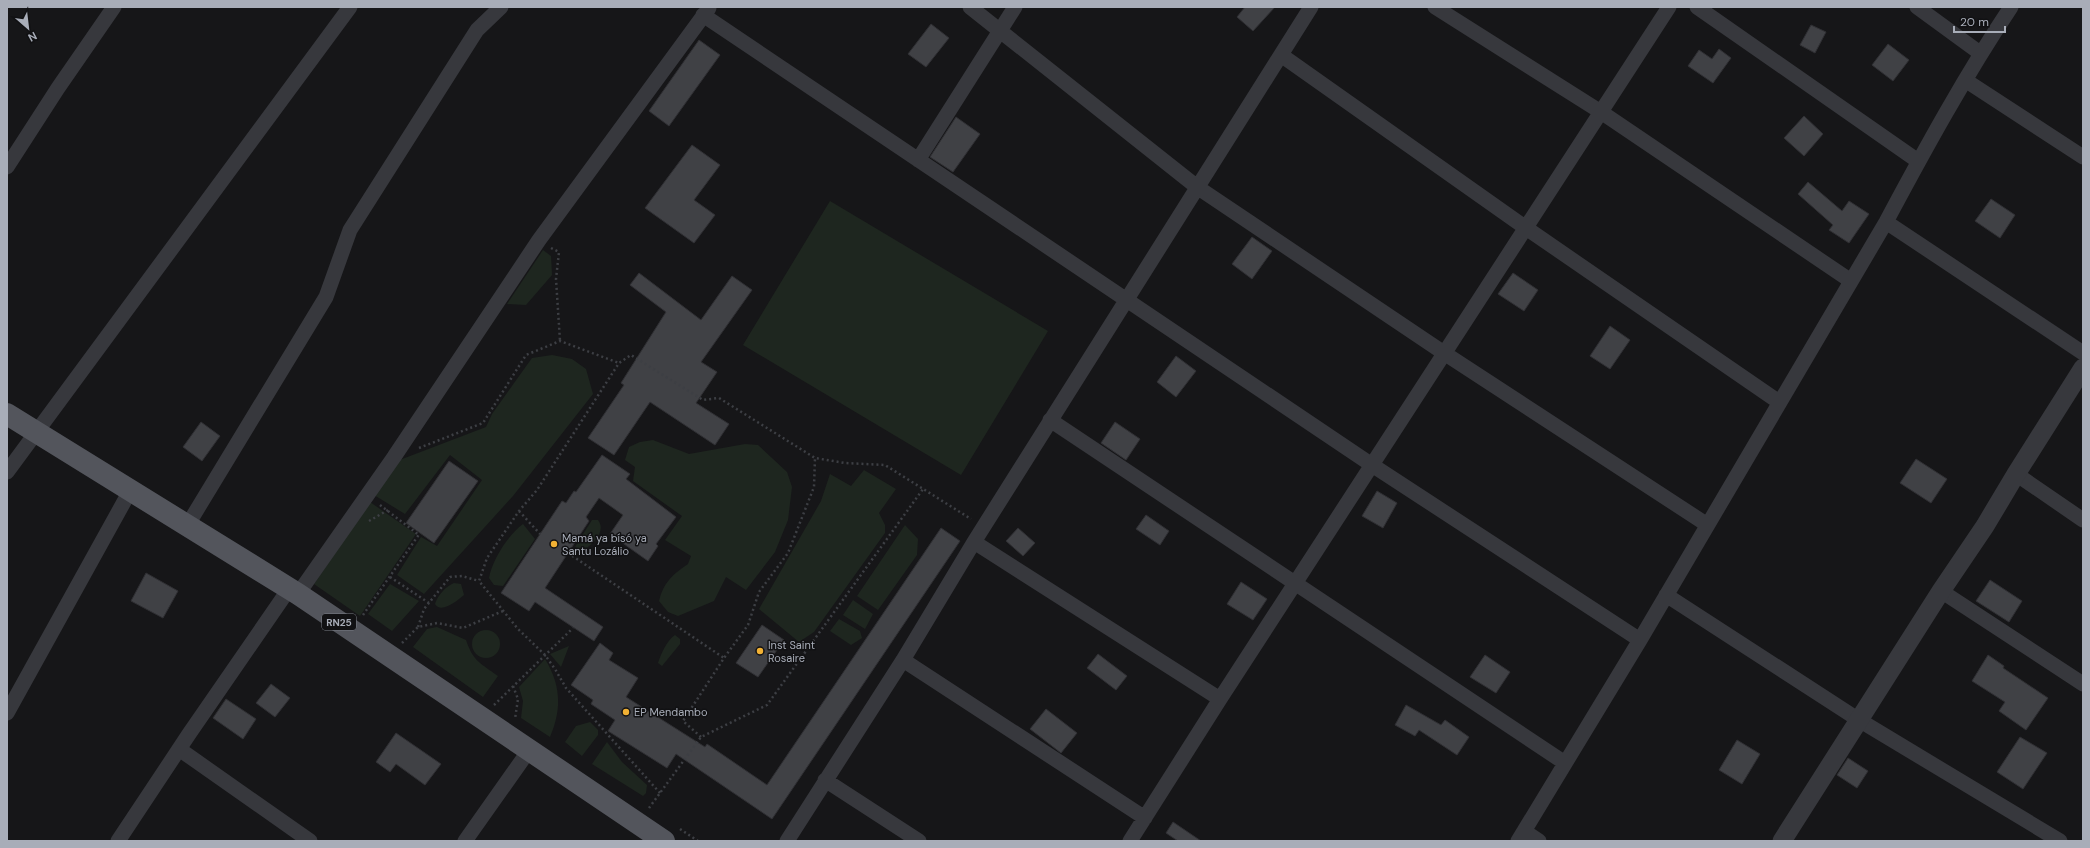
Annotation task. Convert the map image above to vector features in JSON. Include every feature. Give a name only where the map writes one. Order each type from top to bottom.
[{"type":"main road","name":"RN25","points":[[7,414],[294,592],[530,749],[664,841]]},
{"type":"street","points":[[7,167],[58,88],[114,7]]},
{"type":"street","points":[[7,472],[35,432],[350,7]]},
{"type":"street","points":[[187,526],[326,297],[350,230],[477,30],[501,7]]},
{"type":"street","points":[[970,7],[1197,187],[1444,353],[1706,524]]},
{"type":"street","points":[[918,160],[1015,7]]},
{"type":"street","points":[[787,841],[903,660],[983,526],[1311,7]]},
{"type":"street","points":[[1435,7],[1601,112],[1851,281]]},
{"type":"street","points":[[1130,841],[1220,699],[1669,7]]},
{"type":"street","points":[[1697,7],[1918,161]]},
{"type":"street","points":[[1917,7],[1980,54]]},
{"type":"street","points":[[1539,841],[1521,836],[1640,640],[1706,524],[1886,222],[1918,161],[1980,54],[2011,7]]},
{"type":"street","points":[[118,841],[179,749],[394,457],[539,240],[706,11],[918,160],[1372,465],[1640,640]]},
{"type":"street","points":[[1281,55],[1526,228],[1779,402]]},
{"type":"street","points":[[1965,80],[2083,157]]},
{"type":"street","points":[[1886,222],[2083,353]]},
{"type":"street","points":[[1788,839],[1859,720],[1941,591],[1986,526],[2016,474],[2083,368]]},
{"type":"street","points":[[1050,420],[1296,582],[1565,763]]},
{"type":"street","points":[[2016,474],[2083,520]]},
{"type":"street","points":[[7,713],[130,491]]},
{"type":"street","points":[[974,542],[1220,699]]},
{"type":"street","points":[[1941,591],[2083,684]]},
{"type":"street","points":[[1666,595],[1859,720],[2060,841]]},
{"type":"street","points":[[903,660],[1145,818]]},
{"type":"street","points":[[179,749],[310,841]]},
{"type":"street","points":[[465,841],[530,749]]},
{"type":"street","points":[[825,780],[919,841]]},
{"type":"path","points":[[539,240],[559,252],[556,279],[560,341]]},
{"type":"path","points":[[394,457],[445,439],[483,423],[526,355],[560,341],[619,363]]},
{"type":"path","points":[[479,581],[487,558],[519,511],[537,490],[619,363],[631,355],[703,400],[719,398],[815,458],[846,463],[885,465],[983,526]]},
{"type":"path","points":[[701,737],[683,721],[724,658],[748,625],[759,592],[788,553],[814,487],[815,458]]},
{"type":"path","points":[[649,809],[701,737],[767,705],[922,489]]},
{"type":"path","points":[[359,621],[420,534],[367,495]]},
{"type":"path","points":[[519,511],[540,534]]},
{"type":"path","points":[[568,553],[724,658]]},
{"type":"path","points":[[418,628],[424,609],[450,577],[462,576],[479,581],[518,629],[545,655],[566,688],[660,793]]},
{"type":"path","points":[[390,577],[430,603]]},
{"type":"path","points":[[398,647],[418,628],[437,623],[463,628],[503,611]]},
{"type":"path","points":[[491,708],[573,628]]},
{"type":"path","points":[[513,686],[518,699],[515,723]]},
{"type":"shaded area","points":[[830,201],[1048,331],[961,475],[743,345]]},
{"type":"shaded area","points":[[543,250],[551,256],[552,275],[526,305],[507,304]]},
{"type":"shaded area","points":[[552,355],[572,359],[586,369],[593,394],[513,496],[424,594],[397,575],[421,537],[437,546],[482,480],[450,455],[405,514],[374,495],[397,461],[486,427],[492,414],[532,358]]},
{"type":"shaded area","points":[[653,440],[689,454],[745,444],[758,445],[787,472],[792,487],[788,520],[775,552],[746,590],[726,577],[714,601],[678,616],[668,612],[659,601],[666,584],[673,575],[688,564],[691,556],[665,540],[682,516],[633,481],[635,467],[625,460],[629,447],[640,442]]},
{"type":"shaded area","points":[[864,470],[896,489],[879,513],[885,525],[885,533],[814,632],[799,642],[759,609],[821,501],[830,474],[851,486]]},
{"type":"shaded area","points":[[370,502],[416,534],[360,616],[314,584]]},
{"type":"shaded area","points":[[592,520],[598,520],[601,529],[600,534],[594,542],[582,551],[575,547]]},
{"type":"shaded area","points":[[523,524],[535,539],[503,586],[494,585],[489,578],[493,564],[506,541]]},
{"type":"shaded area","points":[[905,525],[918,539],[917,555],[878,610],[857,596]]},
{"type":"shaded area","points":[[454,583],[461,584],[464,595],[449,606],[441,608],[438,607],[435,604],[440,595],[448,586]]},
{"type":"shaded area","points":[[390,584],[419,601],[392,631],[368,614]]},
{"type":"shaded area","points":[[853,600],[873,614],[865,629],[843,615]]},
{"type":"shaded area","points":[[839,619],[860,631],[862,638],[851,645],[830,631]]},
{"type":"shaded area","points":[[437,627],[466,640],[474,657],[498,676],[483,697],[413,647],[427,629]]},
{"type":"shaded area","points":[[486,630],[496,634],[500,644],[496,654],[486,658],[476,654],[472,644],[476,634]]},
{"type":"shaded area","points":[[675,635],[680,639],[680,644],[662,666],[658,663],[667,644]]},
{"type":"shaded area","points":[[569,646],[561,667],[550,654]]},
{"type":"shaded area","points":[[545,659],[554,678],[558,697],[557,717],[550,737],[521,718],[523,701],[519,687]]},
{"type":"shaded area","points":[[590,722],[598,730],[598,735],[582,756],[565,742],[576,726]]},
{"type":"shaded area","points":[[607,742],[622,762],[647,785],[646,793],[643,796],[592,764]]},
{"type":"building","points":[[1245,7],[1275,7],[1253,31],[1237,17]]},
{"type":"building","points":[[931,24],[949,38],[926,67],[908,54]]},
{"type":"building","points":[[1811,25],[1826,32],[1815,53],[1800,45]]},
{"type":"building","points":[[699,40],[720,55],[669,126],[649,111]]},
{"type":"building","points":[[1888,44],[1909,60],[1893,81],[1872,65]]},
{"type":"building","points":[[1719,49],[1731,58],[1713,83],[1688,66],[1699,50],[1712,59]]},
{"type":"building","points":[[1804,116],[1823,134],[1804,156],[1784,138]]},
{"type":"building","points":[[956,117],[980,134],[953,172],[930,157]]},
{"type":"building","points":[[692,145],[720,165],[694,200],[715,215],[694,243],[645,208]]},
{"type":"building","points":[[1808,182],[1842,211],[1849,201],[1869,214],[1849,243],[1829,230],[1833,225],[1798,194]]},
{"type":"building","points":[[1991,199],[2015,215],[2000,238],[1975,221]]},
{"type":"building","points":[[1252,237],[1272,251],[1252,279],[1232,264]]},
{"type":"building","points":[[639,273],[701,320],[732,276],[752,290],[701,362],[717,372],[696,403],[729,424],[715,445],[650,402],[614,455],[588,438],[624,385],[621,383],[666,312],[630,285]]},
{"type":"building","points":[[1513,273],[1538,290],[1524,311],[1498,294]]},
{"type":"building","points":[[1610,326],[1630,340],[1610,369],[1590,356]]},
{"type":"building","points":[[1176,356],[1196,371],[1176,397],[1157,382]]},
{"type":"building","points":[[201,422],[220,436],[202,461],[183,447]]},
{"type":"building","points":[[1115,422],[1140,439],[1126,460],[1101,443]]},
{"type":"building","points":[[602,455],[630,474],[626,479],[676,517],[656,544],[658,546],[648,561],[610,534],[623,515],[599,498],[586,517],[589,521],[545,588],[603,627],[594,641],[535,602],[529,611],[501,593],[562,501],[566,503],[574,491],[576,492]]},
{"type":"building","points":[[1916,459],[1947,479],[1931,503],[1900,483]]},
{"type":"building","points":[[449,461],[478,481],[434,543],[406,523]]},
{"type":"building","points":[[1377,491],[1397,503],[1383,528],[1362,516]]},
{"type":"building","points":[[1146,515],[1169,531],[1160,545],[1136,529]]},
{"type":"building","points":[[941,528],[960,541],[772,819],[676,754],[667,768],[608,731],[615,720],[591,704],[593,700],[571,685],[600,643],[613,653],[609,660],[638,678],[626,697],[705,747],[707,744],[767,785]]},
{"type":"building","points":[[1018,528],[1035,543],[1023,556],[1006,541]]},
{"type":"building","points":[[146,573],[178,591],[163,618],[131,601]]},
{"type":"building","points":[[1990,580],[2022,601],[2009,622],[1976,601]]},
{"type":"building","points":[[1241,582],[1267,599],[1253,620],[1227,604]]},
{"type":"building","name":"Inst Saint Rosaire","points":[[762,625],[784,640],[758,677],[736,663]]},
{"type":"building","points":[[1098,654],[1127,676],[1116,690],[1087,668]]},
{"type":"building","points":[[1485,655],[1510,672],[1496,693],[1470,677]]},
{"type":"building","points":[[1988,655],[2004,666],[2003,668],[2048,698],[2026,730],[1999,711],[2005,702],[1972,681]]},
{"type":"building","points":[[271,684],[290,698],[275,717],[256,703]]},
{"type":"building","points":[[226,699],[256,719],[243,739],[213,718]]},
{"type":"building","points":[[1406,705],[1441,725],[1445,720],[1469,737],[1457,755],[1419,730],[1415,736],[1395,725]]},
{"type":"building","points":[[1046,709],[1077,733],[1061,753],[1030,729]]},
{"type":"building","points":[[396,733],[441,764],[425,785],[396,764],[390,772],[376,762]]},
{"type":"building","points":[[2020,737],[2047,753],[2023,789],[1997,772]]},
{"type":"building","points":[[1737,740],[1760,754],[1742,784],[1719,770]]},
{"type":"building","points":[[1848,758],[1868,771],[1857,788],[1837,775]]},
{"type":"building","points":[[1173,822],[1201,841],[1178,841],[1166,833]]},
{"type":"place","name":"Mamá ya bísó ya Santu Lozálio","points":[[554,544]]},
{"type":"place","name":"Inst Saint Rosaire","points":[[760,651]]},
{"type":"place","name":"EP Mendambo","points":[[626,712]]}]
